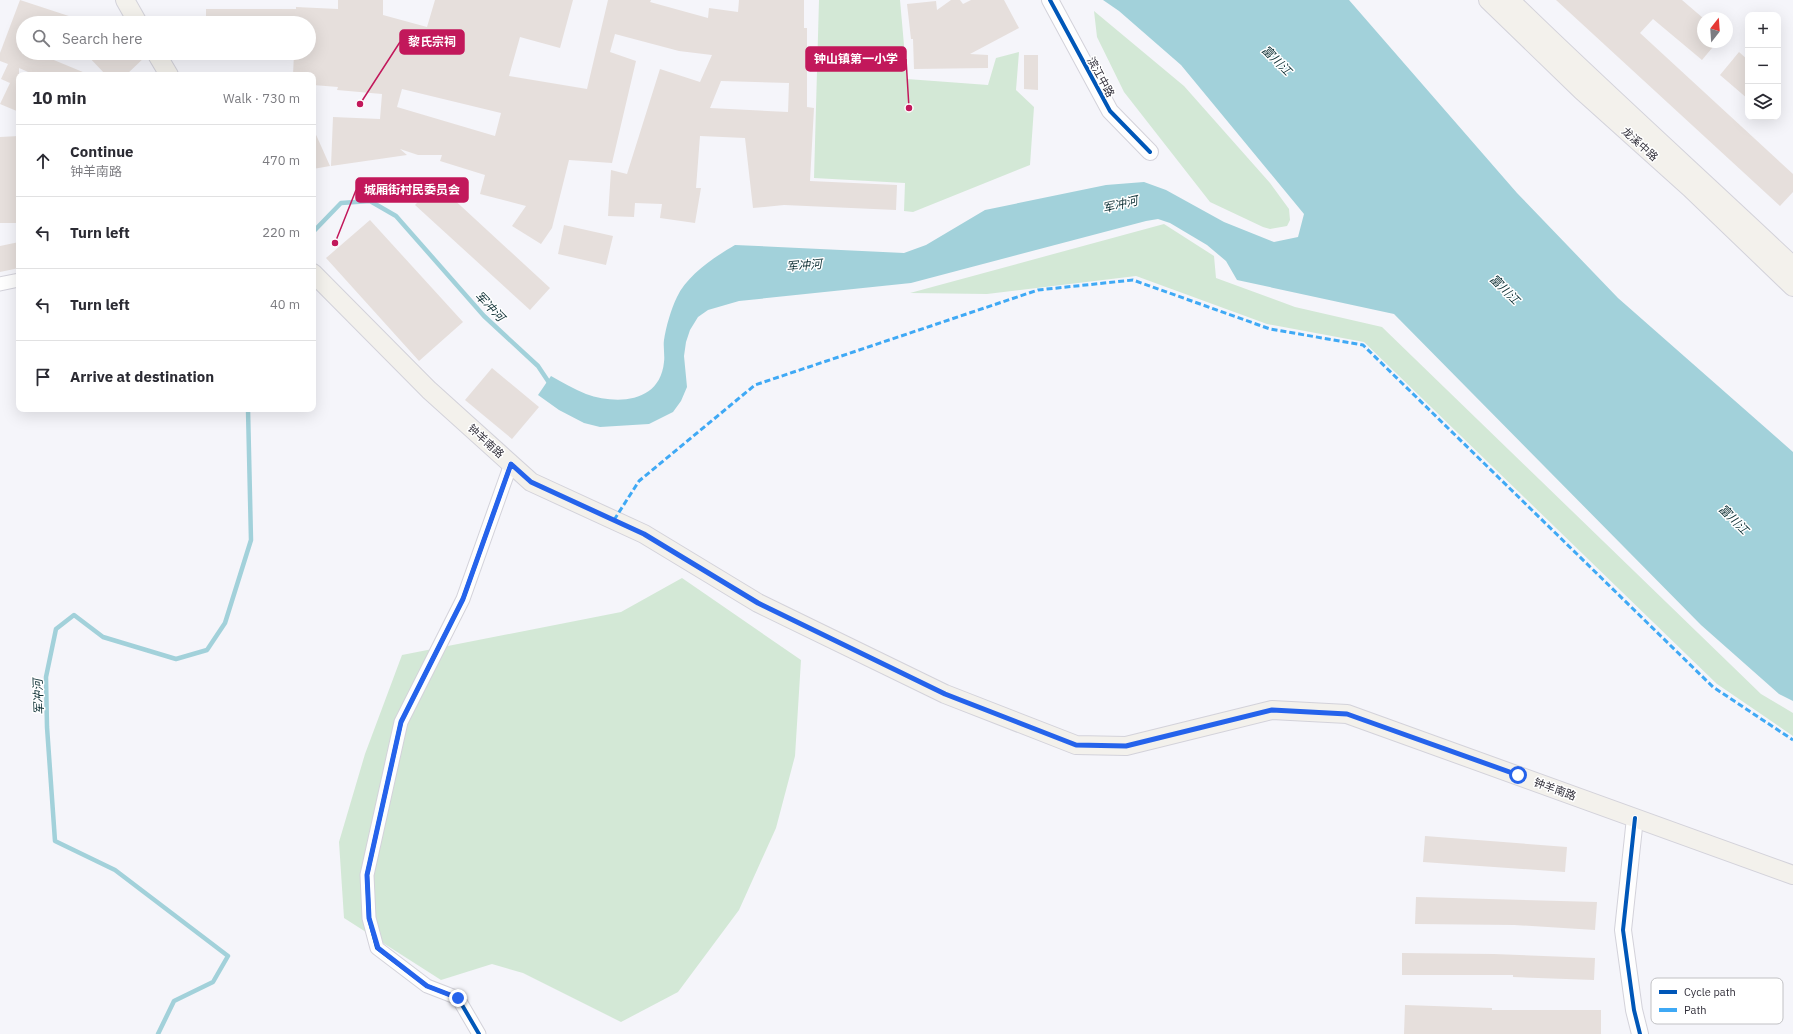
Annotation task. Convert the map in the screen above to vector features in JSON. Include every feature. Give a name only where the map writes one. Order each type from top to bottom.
[{"type":"main road","points":[[125,0],[134,16]]},
{"type":"main road","name":"龙溪中路","points":[[1488,0],[1582,91],[1690,188],[1793,287]]},
{"type":"main road","name":"龙溪中路","points":[[1510,0],[1592,80],[1700,178],[1793,266]]},
{"type":"main road","points":[[160,60],[167,72]]},
{"type":"main road","name":"钟羊南路","points":[[316,276],[429,390],[531,482],[644,534],[758,603],[945,694],[1076,745],[1126,746],[1272,710],[1347,714],[1793,875]]},
{"type":"street","name":"滨江中路","points":[[1050,0],[1110,111],[1150,152]]},
{"type":"street","points":[[0,284],[16,281]]},
{"type":"street","points":[[479,1034],[458,998],[427,986],[378,948],[369,918],[367,875],[401,722],[463,599],[511,464]]},
{"type":"street","points":[[1635,818],[1623,930],[1634,1010],[1640,1034]]},
{"type":"green space","points":[[819,0],[900,0],[907,79],[988,85],[996,58],[1019,52],[1016,90],[1034,107],[1030,165],[913,212],[904,211],[905,183],[814,178]]},
{"type":"green space","points":[[1094,11],[1184,86],[1270,183],[1289,209],[1290,220],[1287,226],[1270,229],[1263,227],[1210,202],[1124,92],[1097,37]]},
{"type":"green space","points":[[1164,224],[1214,256],[1216,278],[1295,307],[1382,327],[1761,694],[1793,713],[1793,736],[1717,684],[1364,342],[1267,324],[1136,276],[987,294],[910,293]]},
{"type":"green space","points":[[682,578],[801,660],[795,756],[776,828],[739,910],[678,992],[621,1022],[523,973],[492,964],[441,980],[344,918],[339,842],[365,754],[402,655],[621,612]]},
{"type":"water","name":"富川江","points":[[1103,0],[1349,0],[1517,193],[1618,298],[1793,452],[1793,701],[1779,694],[1701,625],[1394,314],[1237,280],[1226,261],[1207,245],[1170,223],[1158,219],[911,283],[739,301],[708,310],[698,317],[690,330],[686,342],[684,356],[687,387],[681,401],[673,412],[649,424],[600,427],[584,423],[559,410],[538,395],[551,376],[586,394],[598,397],[623,400],[635,398],[646,393],[654,386],[661,376],[664,362],[666,329],[677,297],[695,274],[719,255],[735,245],[904,253],[926,245],[985,210],[1106,185],[1144,182],[1166,190],[1224,222],[1274,242],[1298,237],[1304,214],[1181,65],[1119,11]]},
{"type":"building","points":[[20,0],[69,16],[16,16],[16,60],[54,60],[83,72],[28,72],[19,68],[19,72],[16,72],[16,111],[0,104],[10,83],[1,79],[8,64],[0,61],[0,53]]},
{"type":"building","points":[[338,0],[383,0],[383,15],[427,27],[435,0],[573,0],[560,48],[520,37],[509,76],[587,89],[608,0],[651,0],[650,2],[708,18],[709,8],[738,12],[739,0],[804,0],[804,28],[807,28],[807,107],[814,108],[810,181],[897,185],[896,210],[784,205],[753,208],[745,138],[700,136],[696,188],[701,188],[695,223],[660,218],[662,204],[635,203],[634,217],[608,216],[611,170],[627,174],[660,69],[700,82],[712,55],[679,51],[615,34],[610,52],[636,61],[612,163],[569,160],[552,228],[541,244],[512,226],[526,206],[480,194],[485,175],[440,161],[442,155],[418,155],[400,149],[407,155],[331,166],[333,117],[380,119],[382,94],[337,90],[338,87],[316,85],[316,72],[293,72],[294,60],[316,60],[316,16],[206,16],[206,9],[296,9],[296,7],[338,9]],"holes":[[[721,81],[789,83],[788,112],[710,108]],[[402,89],[501,113],[495,136],[397,107]]]},
{"type":"building","points":[[951,0],[960,0],[963,4],[971,0],[1004,0],[1019,28],[970,54],[988,55],[988,68],[914,69],[913,39],[911,39],[907,4],[936,1],[937,10]]},
{"type":"building","points":[[1556,0],[1682,0],[1697,13],[1697,48],[1712,48],[1702,60],[1653,19],[1640,33],[1793,174],[1793,192],[1780,206]]},
{"type":"building","points":[[1739,52],[1745,57],[1745,96],[1720,75]]},
{"type":"building","points":[[1024,55],[1038,55],[1038,90],[1024,89]]},
{"type":"building","points":[[92,60],[142,60],[129,72],[103,72]]},
{"type":"building","points":[[316,135],[330,166],[316,168]]},
{"type":"building","points":[[16,136],[16,223],[0,223],[0,137]]},
{"type":"building","points":[[436,183],[550,288],[530,310],[415,205]]},
{"type":"building","points":[[370,220],[463,322],[419,361],[326,258]]},
{"type":"building","points":[[564,225],[613,236],[606,265],[558,254]]},
{"type":"building","points":[[16,243],[16,269],[0,272],[0,246]]},
{"type":"building","points":[[492,368],[539,407],[512,439],[465,400]]},
{"type":"building","points":[[1425,836],[1567,847],[1565,872],[1423,862]]},
{"type":"building","points":[[1416,897],[1597,902],[1595,930],[1514,925],[1415,924]]},
{"type":"building","points":[[1402,953],[1494,954],[1595,958],[1594,980],[1513,977],[1513,975],[1402,975]]},
{"type":"building","points":[[1405,1005],[1492,1008],[1492,1010],[1601,1010],[1601,1034],[1404,1034]]},
{"type":"waterway","name":"军冲河","points":[[316,229],[341,203],[370,201],[396,216],[484,316],[538,366],[550,384]]},
{"type":"waterway","name":"军冲河","points":[[158,1034],[174,1001],[213,982],[228,956],[115,870],[55,841],[47,727],[46,677],[56,629],[74,615],[103,637],[176,659],[207,650],[225,623],[251,540],[248,412]]},
{"type":"marked path","points":[[614,520],[639,481],[755,385],[1038,290],[1133,280],[1270,329],[1363,345],[1713,687],[1793,740]]},
{"type":"cycle path","points":[[1050,0],[1110,111],[1150,152]]},
{"type":"cycle path","points":[[479,1034],[458,998],[427,986],[377,948],[369,918],[367,875],[401,722],[463,599],[511,464]]},
{"type":"cycle path","points":[[1635,818],[1623,930],[1634,1010],[1640,1034]]},
{"type":"place","name":"黎氏宗祠","points":[[360,104]]},
{"type":"place","name":"钟山镇第一小学","points":[[909,108]]},
{"type":"place","name":"城厢街村民委员会","points":[[335,243]]},
{"type":"route","points":[[458,998],[427,986],[378,948],[369,918],[367,875],[401,722],[463,599],[511,464],[531,482],[644,534],[758,603],[945,694],[1076,745],[1126,746],[1272,710],[1347,714],[1518,775]]}]
